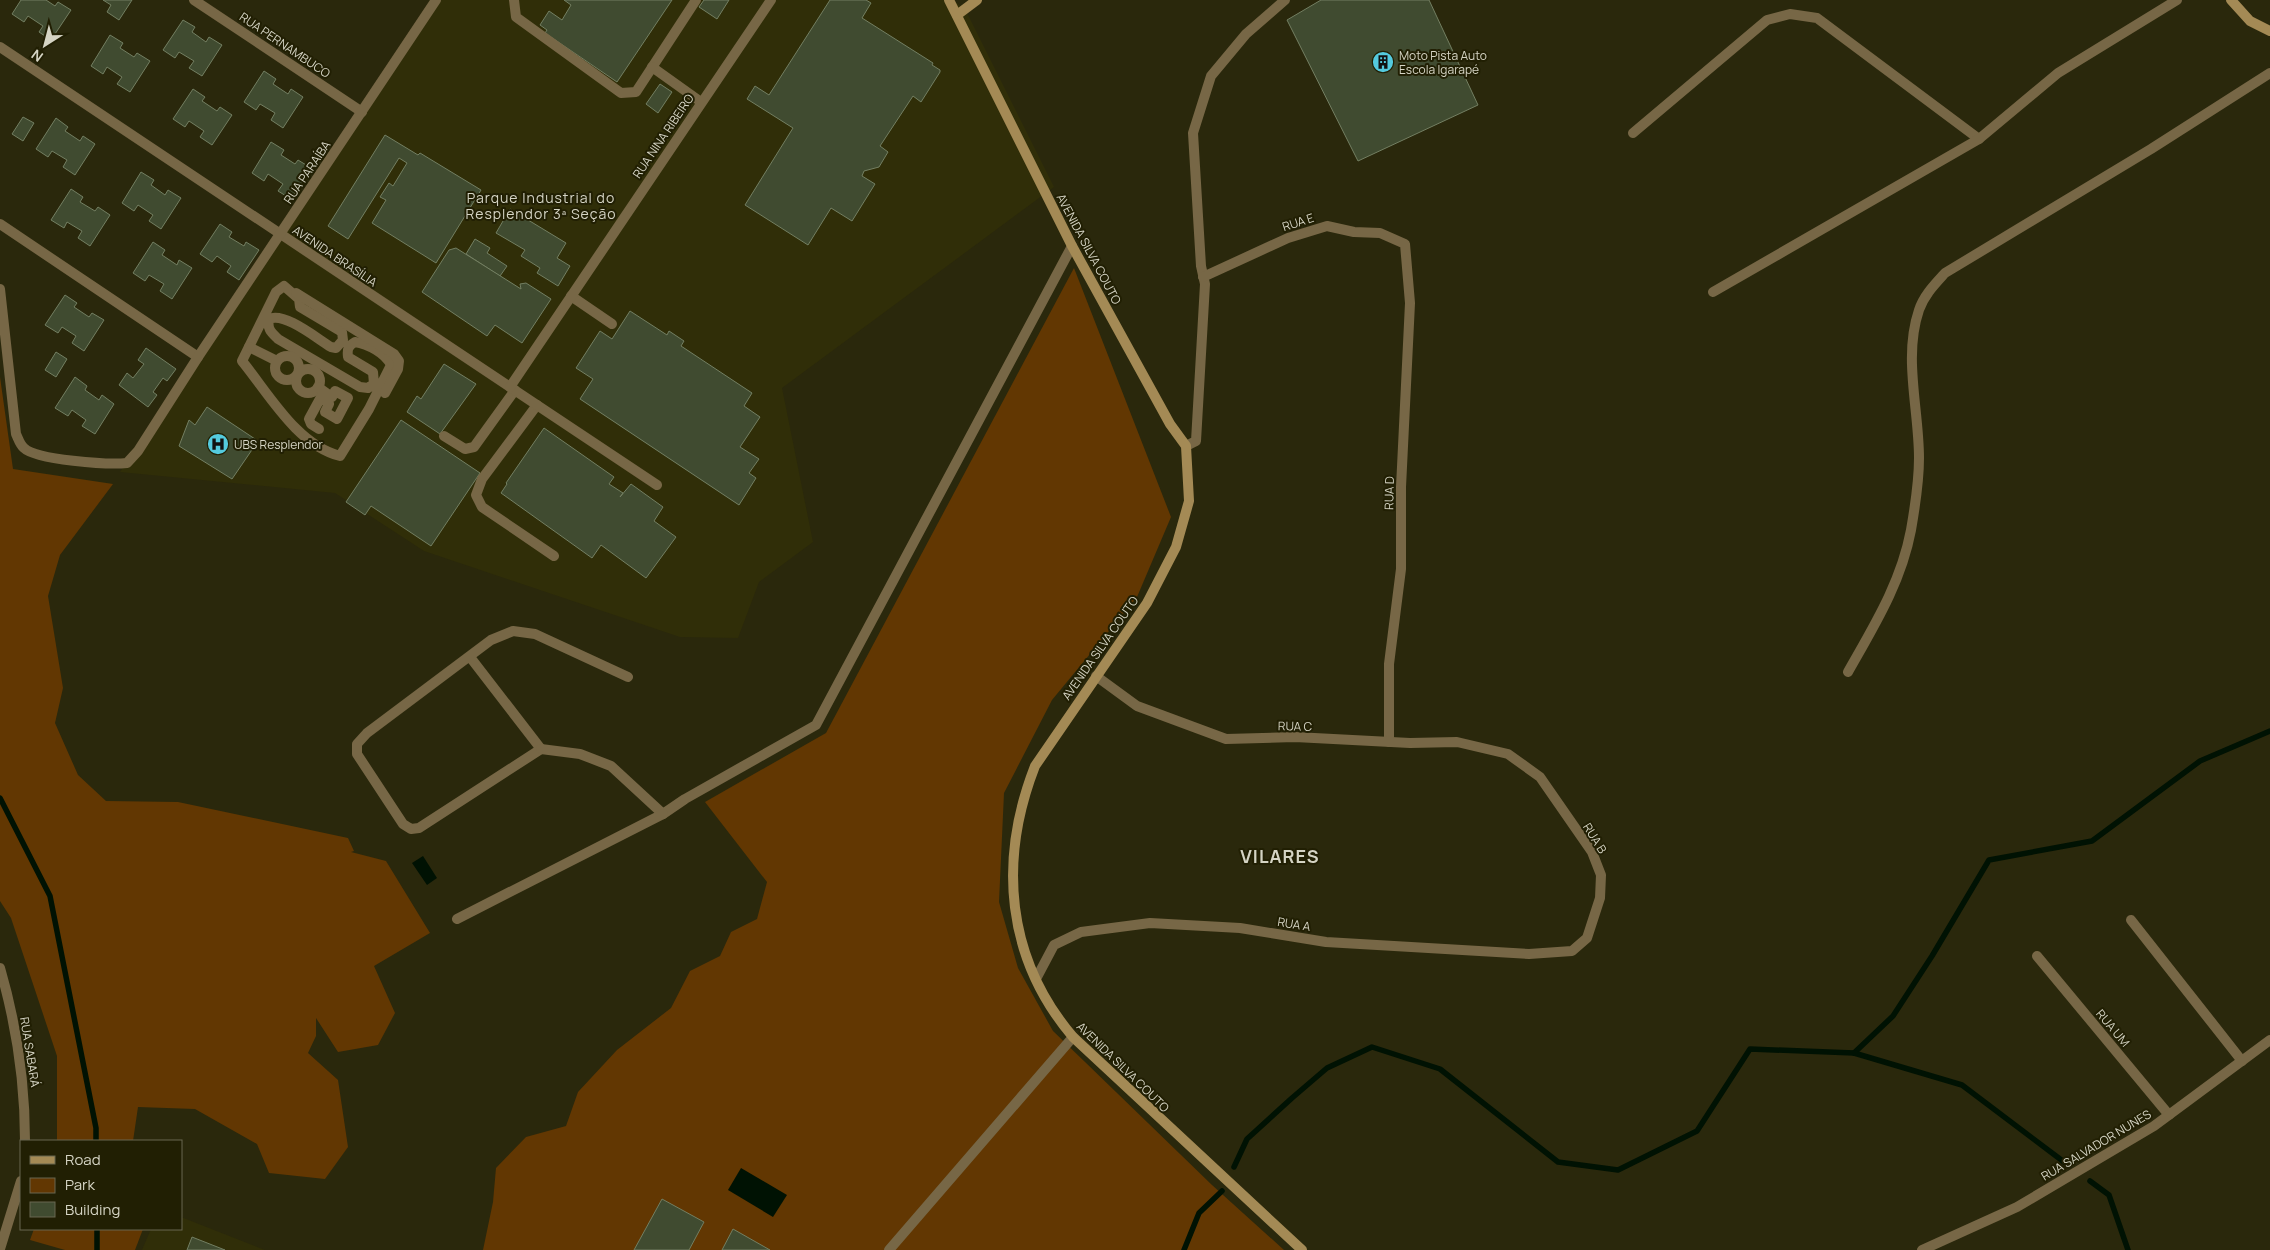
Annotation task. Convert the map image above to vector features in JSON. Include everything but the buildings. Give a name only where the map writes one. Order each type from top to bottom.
[{"type":"main road","name":"AVENIDA SILVA COUTO","points":[[949,0],[1072,246],[1170,424],[1186,446],[1190,501],[1176,547],[1147,603],[1035,766],[1024,794],[1015,831],[1012,892],[1017,922],[1029,963],[1044,999],[1073,1038],[1302,1250]]},
{"type":"main road","points":[[957,15],[977,0]]},
{"type":"main road","points":[[2231,0],[2250,21],[2270,32]]},
{"type":"street","name":"RUA PERNAMBUCO","points":[[194,0],[362,112]]},
{"type":"street","name":"RUA PARAÍBA","points":[[0,289],[16,434],[24,448],[37,455],[112,465],[127,463],[138,451],[198,357],[436,0]]},
{"type":"street","points":[[514,0],[516,17],[621,93],[636,92],[696,0]]},
{"type":"street","name":"RUA NINA RIBEIRO","points":[[444,436],[465,449],[474,446],[571,296],[771,0]]},
{"type":"street","points":[[1186,446],[1196,441],[1205,284],[1201,266],[1193,133],[1211,76],[1246,34],[1285,0]]},
{"type":"street","points":[[1713,292],[1979,139],[2058,73],[2177,0]]},
{"type":"street","points":[[1632,134],[1767,20],[1790,14],[1817,18],[1979,139]]},
{"type":"street","name":"AVENIDA BRASÍLIA","points":[[0,47],[657,485]]},
{"type":"street","points":[[652,67],[701,102]]},
{"type":"street","points":[[1848,672],[1896,584],[1911,530],[1919,458],[1913,377],[1913,335],[1919,308],[1931,288],[1945,273],[1968,258],[2151,149],[2270,73]]},
{"type":"street","points":[[0,224],[198,357]]},
{"type":"street","name":"RUA E","points":[[1203,277],[1288,238],[1327,226],[1354,232],[1380,233],[1405,244]]},
{"type":"street","name":"RUA D","points":[[1389,742],[1389,664],[1401,569],[1401,487],[1410,303],[1405,244]]},
{"type":"street","points":[[457,919],[663,814],[685,799],[816,725],[1072,246]]},
{"type":"street","points":[[284,286],[299,299],[300,307],[342,332],[343,340],[336,348],[331,347],[286,319],[276,316],[269,319],[268,326],[278,339],[360,387],[368,388],[374,384],[374,377],[372,372],[348,357],[347,350],[350,345],[355,342],[361,343],[387,357],[391,365],[369,409],[340,456],[314,443],[292,423],[242,361],[276,292],[284,286]]},
{"type":"street","points":[[284,286],[394,354],[400,361],[398,369],[357,444]]},
{"type":"street","points":[[571,296],[612,324]]},
{"type":"street","points":[[249,347],[277,361]]},
{"type":"street","points":[[277,361],[277,374],[281,378],[293,379],[298,374],[309,369],[315,371],[320,382],[318,387],[314,392],[307,393],[302,391],[296,380],[298,374],[300,368],[294,357],[288,356],[277,361]]},
{"type":"street","points":[[318,387],[332,397],[335,390],[348,398],[337,420],[325,412],[329,404],[321,397],[309,420],[311,424],[319,429]]},
{"type":"street","points":[[537,405],[482,479],[476,495],[482,507],[554,556]]},
{"type":"street","points":[[628,677],[535,634],[512,631],[491,640],[367,733],[357,744],[357,754],[402,824],[410,829],[419,828],[541,749],[580,754],[611,766],[663,814]]},
{"type":"street","points":[[470,657],[541,749]]},
{"type":"street","name":"RUA C","points":[[1096,676],[1137,706],[1226,739],[1295,737],[1389,742],[1457,742],[1508,754]]},
{"type":"street","name":"RUA B","points":[[1508,754],[1540,778],[1592,852],[1601,875],[1600,898],[1590,930],[1586,938],[1572,951]]},
{"type":"street","points":[[2132,920],[2242,1061]]},
{"type":"street","name":"RUA A","points":[[1036,979],[1054,945],[1082,932],[1150,922],[1240,928],[1326,942],[1529,954],[1572,951]]},
{"type":"street","name":"RUA UM","points":[[2037,956],[2169,1116]]},
{"type":"street","name":"RUA SABARÁ","points":[[0,968],[8,996],[25,1104],[25,1140]]},
{"type":"street","points":[[889,1250],[1073,1038]]},
{"type":"street","name":"RUA SALVADOR NUNES","points":[[1922,1250],[2017,1206],[2169,1116],[2270,1040]]},
{"type":"street","points":[[0,1249],[20,1184]]},
{"type":"shaded area","points":[[436,0],[953,0],[965,9],[1054,187],[782,388],[813,542],[759,582],[738,638],[680,637],[424,551],[335,493],[120,472]]},
{"type":"shaded area","points":[[423,856],[437,878],[427,885],[412,863]]},
{"type":"shaded area","points":[[741,1168],[787,1195],[773,1217],[728,1190]]},
{"type":"shaded area","points":[[182,1217],[265,1250],[142,1250],[151,1230],[182,1230]]},
{"type":"green space","points":[[1074,268],[1171,517],[1137,597],[1052,700],[1004,793],[999,902],[1018,968],[1053,1031],[1212,1185],[1284,1250],[483,1250],[493,1202],[496,1168],[526,1137],[566,1126],[578,1092],[617,1050],[671,1008],[690,971],[720,956],[731,932],[757,919],[767,882],[705,802],[826,733]]},
{"type":"green space","points":[[0,377],[13,469],[113,484],[60,555],[48,596],[63,688],[55,723],[78,775],[106,801],[178,802],[348,838],[354,851],[351,852],[386,861],[430,933],[374,966],[395,1013],[378,1045],[338,1052],[316,1018],[316,1036],[308,1053],[338,1080],[348,1147],[325,1179],[269,1173],[257,1144],[195,1109],[138,1107],[133,1140],[57,1140],[57,1056],[11,918],[0,901]]},
{"type":"green space","points":[[34,1230],[143,1230],[135,1250],[65,1250],[30,1240]]},
{"type":"waterway","points":[[1854,1053],[1893,1016],[1932,956],[1989,860],[2092,841],[2200,761],[2270,731]]},
{"type":"waterway","points":[[0,798],[50,896],[96,1128],[96,1140]]},
{"type":"waterway","points":[[1234,1167],[1247,1139],[1292,1098],[1327,1068],[1372,1047],[1440,1069],[1558,1162],[1618,1170],[1697,1131],[1750,1049],[1854,1053],[1962,1085],[2064,1162]]},
{"type":"waterway","points":[[2090,1181],[2109,1195],[2128,1250]]},
{"type":"waterway","points":[[1184,1250],[1199,1213],[1222,1191]]},
{"type":"waterway","points":[[97,1230],[97,1250]]},
{"type":"place","name":"Moto Pista Auto Escola Igarapé","points":[[1383,62]]},
{"type":"place","name":"UBS Resplendor","points":[[218,444]]},
{"type":"district","name":"Parque Industrial do Resplendor 3ª Seção","points":[[541,206]]},
{"type":"district","name":"VILARES","points":[[1280,856]]}]
